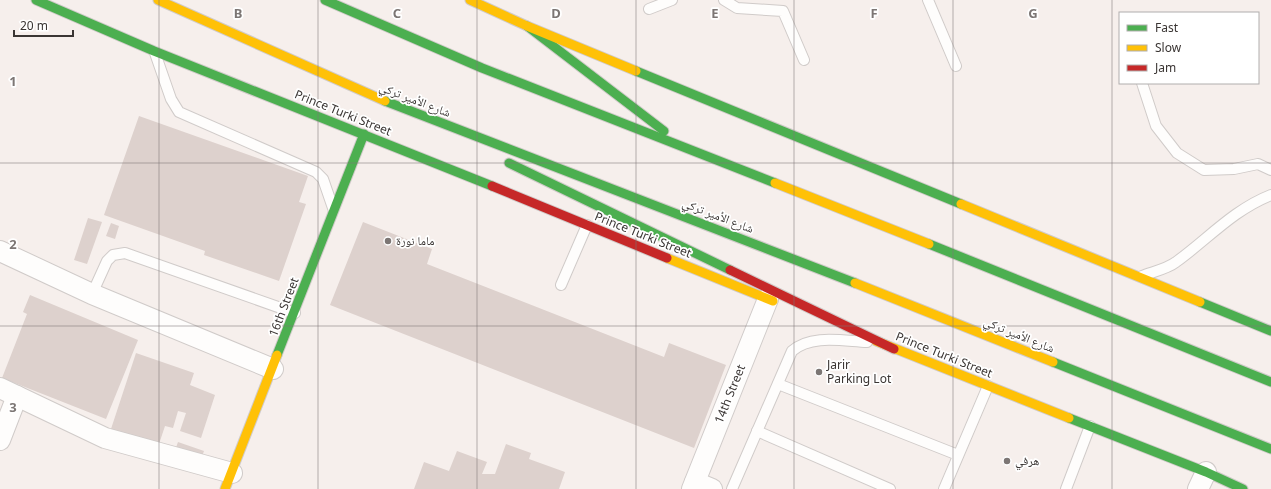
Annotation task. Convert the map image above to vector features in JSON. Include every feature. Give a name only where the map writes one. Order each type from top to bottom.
[{"type":"main road","name":"Prince Turki Street","points":[[36,0],[154,51],[364,134],[768,299],[1090,426],[1202,480],[1243,489]]},
{"type":"main road","name":"شارع الأمير تركي","points":[[158,0],[364,93],[823,270],[1271,449]]},
{"type":"main road","points":[[325,0],[482,68],[684,146],[1271,382]]},
{"type":"main road","points":[[470,0],[527,26],[1271,331]]},
{"type":"main road","points":[[527,26],[684,146]]},
{"type":"main road","points":[[364,93],[472,144]]},
{"type":"main road","name":"16th Street","points":[[228,481],[364,134]]},
{"type":"main road","points":[[500,158],[894,349]]},
{"type":"street","points":[[0,251],[92,294],[273,369]]},
{"type":"street","name":"14th Street","points":[[700,487],[768,299]]},
{"type":"street","points":[[0,440],[9,392],[105,438],[228,481]]},
{"type":"lane","points":[[649,9],[672,0]]},
{"type":"lane","points":[[724,0],[783,11],[804,60]]},
{"type":"lane","points":[[928,0],[956,66]]},
{"type":"lane","points":[[154,51],[171,99],[179,112],[316,172],[323,179],[334,210]]},
{"type":"lane","points":[[1142,84],[1156,126],[1177,153],[1204,170],[1234,169],[1258,164],[1271,170]]},
{"type":"lane","points":[[1138,277],[1175,264],[1215,230],[1252,202],[1271,195]]},
{"type":"lane","points":[[562,285],[587,225]]},
{"type":"lane","points":[[92,294],[107,261],[113,255],[125,253],[295,313]]},
{"type":"lane","points":[[732,489],[792,351],[799,345],[810,341],[878,342]]},
{"type":"lane","points":[[778,384],[958,455]]},
{"type":"lane","points":[[944,489],[988,386]]},
{"type":"lane","points":[[1066,489],[1090,426]]},
{"type":"lane","points":[[757,431],[890,489]]},
{"type":"building","points":[[139,116],[308,176],[299,202],[306,204],[279,281],[204,255],[205,251],[104,215]]},
{"type":"building","points":[[88,218],[102,222],[87,264],[74,260]]},
{"type":"building","points":[[363,222],[432,249],[427,264],[664,357],[669,343],[726,365],[694,448],[330,305]]},
{"type":"building","points":[[111,223],[119,226],[115,239],[106,236]]},
{"type":"building","points":[[30,295],[138,340],[106,419],[2,378],[27,314],[23,312]]},
{"type":"building","points":[[136,353],[194,373],[190,385],[215,395],[201,438],[180,431],[186,413],[178,411],[173,428],[165,426],[158,447],[110,432]]},
{"type":"building","points":[[178,442],[204,451],[200,462],[174,453]]},
{"type":"building","points":[[506,444],[531,453],[529,459],[565,472],[559,489],[414,489],[424,462],[449,471],[457,451],[487,462],[482,474],[495,474]]},
{"type":"traffic: fast","points":[[36,0],[154,51],[492,186]]},
{"type":"traffic: fast","points":[[325,0],[482,68],[775,183]]},
{"type":"traffic: fast","points":[[527,26],[664,131]]},
{"type":"traffic: fast","points":[[636,71],[961,204]]},
{"type":"traffic: fast","points":[[385,101],[855,283]]},
{"type":"traffic: fast","points":[[277,355],[364,134]]},
{"type":"traffic: fast","points":[[509,163],[730,270]]},
{"type":"traffic: fast","points":[[929,244],[1271,382]]},
{"type":"traffic: fast","points":[[1200,302],[1271,331]]},
{"type":"traffic: fast","points":[[1053,362],[1271,449]]},
{"type":"traffic: fast","points":[[1069,418],[1206,472],[1243,489]]},
{"type":"traffic: slow","points":[[158,0],[385,101]]},
{"type":"traffic: slow","points":[[470,0],[527,26],[636,71]]},
{"type":"traffic: slow","points":[[775,183],[929,244]]},
{"type":"traffic: slow","points":[[961,204],[1200,302]]},
{"type":"traffic: slow","points":[[667,258],[773,301]]},
{"type":"traffic: slow","points":[[855,283],[1053,362]]},
{"type":"traffic: slow","points":[[876,341],[1069,418]]},
{"type":"traffic: slow","points":[[225,489],[277,355]]},
{"type":"traffic: jam","points":[[492,186],[667,258]]},
{"type":"traffic: jam","points":[[730,270],[894,349]]},
{"type":"place","name":"ماما نورة","points":[[388,241]]},
{"type":"place","name":"Jarir Parking Lot","points":[[819,372]]},
{"type":"place","name":"هرفي","points":[[1007,461]]}]
